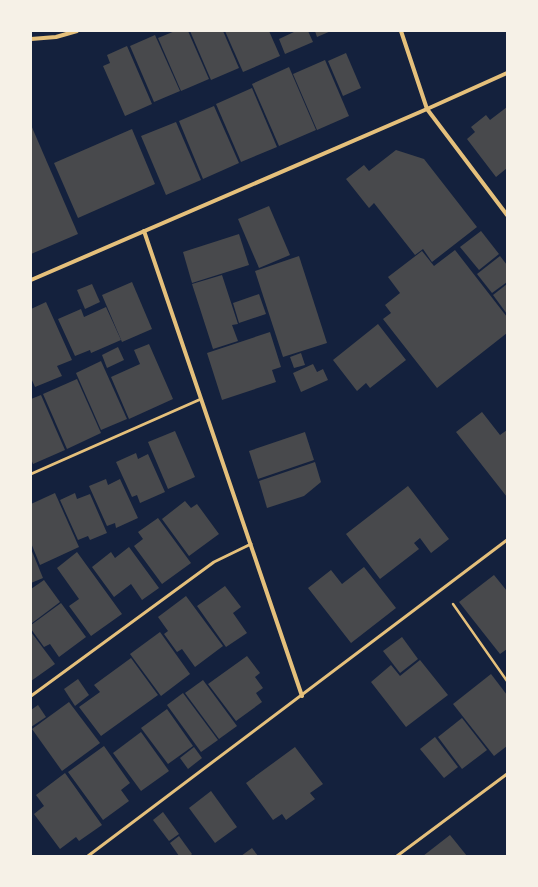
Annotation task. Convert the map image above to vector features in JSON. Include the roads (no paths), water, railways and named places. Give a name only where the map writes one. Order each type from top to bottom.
[{"type":"street","points":[[31,39],[56,37],[78,31]]},
{"type":"street","points":[[401,31],[427,109],[507,215]]},
{"type":"street","points":[[31,280],[507,73]]},
{"type":"street","points":[[144,231],[302,696]]},
{"type":"lane","points":[[31,474],[201,399]]},
{"type":"lane","points":[[88,856],[443,590],[507,540]]},
{"type":"lane","points":[[31,696],[214,562],[251,544]]},
{"type":"lane","points":[[397,856],[507,774]]}]
